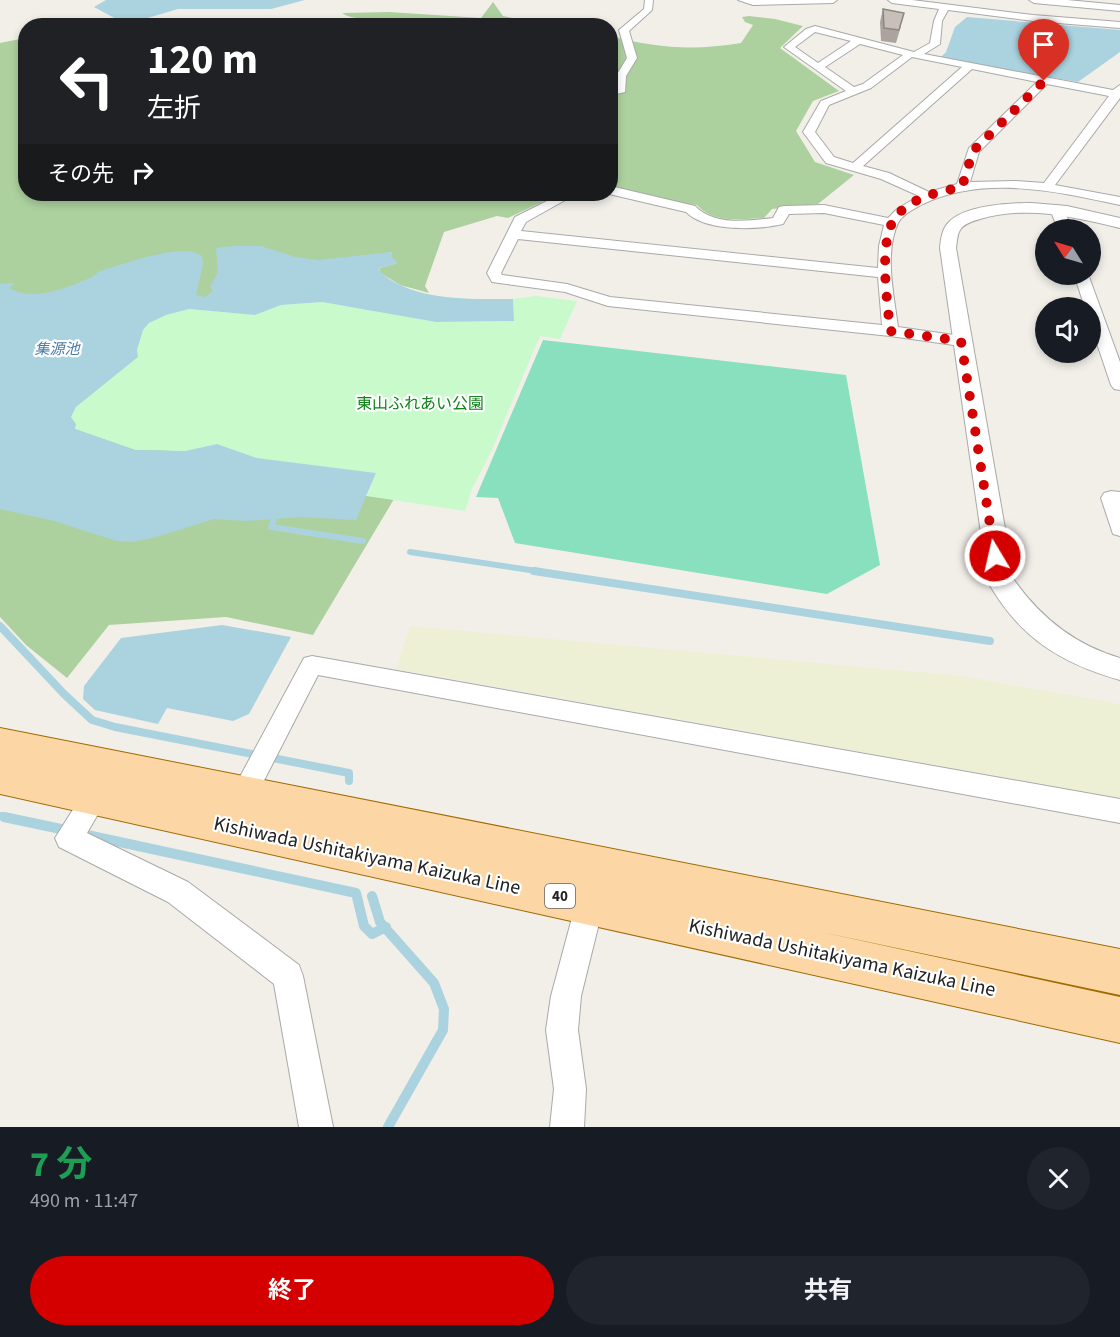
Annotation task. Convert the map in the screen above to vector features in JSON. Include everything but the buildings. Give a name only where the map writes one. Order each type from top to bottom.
[{"type":"main road","name":"Kishiwada Ushitakiyama Kaizuka Line","points":[[0,744],[1120,972]]},
{"type":"main road","name":"Kishiwada Ushitakiyama Kaizuka Line","points":[[0,777],[590,903],[1120,1020]]},
{"type":"street","points":[[620,92],[621,76],[632,58],[624,30],[648,10],[649,0]]},
{"type":"street","points":[[742,0],[753,2],[833,0]]},
{"type":"street","points":[[892,0],[1033,18],[1120,25]]},
{"type":"street","points":[[1034,0],[1120,8]]},
{"type":"street","points":[[926,195],[885,176],[830,160],[809,132],[825,103],[875,81],[912,55],[935,44],[938,21],[945,6]]},
{"type":"street","points":[[854,92],[789,47],[809,30],[815,28],[912,55],[1119,93],[1048,186]]},
{"type":"street","points":[[819,67],[859,40]]},
{"type":"street","points":[[855,167],[969,66]]},
{"type":"street","points":[[962,187],[973,151],[1044,81]]},
{"type":"street","points":[[890,331],[885,273],[887,240],[891,223],[899,213],[926,195],[962,187],[1048,186],[1120,201]]},
{"type":"street","points":[[618,192],[663,204],[690,208],[697,216],[739,226],[778,221],[784,210],[824,209],[891,223]]},
{"type":"street","points":[[557,201],[520,220],[494,273],[497,279],[567,288],[608,301],[890,331],[961,341]]},
{"type":"street","points":[[1061,219],[1003,208],[973,216],[955,225],[948,248],[1001,582],[1018,609],[1045,634],[1081,656],[1120,669]]},
{"type":"street","points":[[1101,222],[1120,223]]},
{"type":"street","points":[[513,234],[885,273]]},
{"type":"street","points":[[1085,285],[1120,385]]},
{"type":"street","points":[[1120,499],[1111,498],[1120,530]]},
{"type":"street","points":[[244,794],[312,665],[1120,811]]},
{"type":"street","points":[[95,797],[69,838],[178,892],[288,976],[316,1127]]},
{"type":"street","points":[[567,1127],[570,1089],[562,1030],[567,996],[590,903]]},
{"type":"green space","points":[[493,2],[503,16],[512,18],[481,18]]},
{"type":"green space","points":[[389,12],[481,18],[356,18],[342,13]]},
{"type":"green space","points":[[742,17],[775,19],[803,26],[780,48],[839,91],[813,101],[796,131],[815,162],[854,175],[818,204],[772,209],[764,218],[719,218],[697,205],[664,202],[618,189],[618,38],[675,47],[707,47],[741,43],[753,25],[745,22]]},
{"type":"green space","points":[[18,39],[18,201],[544,201],[508,218],[497,216],[444,232],[425,286],[429,293],[400,285],[379,272],[380,268],[397,263],[392,258],[392,252],[146,313],[14,415],[367,496],[394,499],[313,635],[226,617],[109,625],[67,678],[26,645],[0,617],[0,43]]},
{"type":"green space","name":"東山ふれあい公園","points":[[535,296],[577,301],[560,339],[540,336],[491,452],[472,489],[465,511],[367,496],[376,473],[257,458],[217,444],[185,451],[135,450],[75,429],[76,424],[71,417],[76,407],[138,357],[137,350],[143,330],[149,323],[166,315],[189,309],[255,315],[281,305],[322,302],[436,322],[514,321],[513,299]]},
{"type":"green space","points":[[543,340],[846,375],[880,565],[827,594],[515,543],[498,498],[476,497]]},
{"type":"green space","points":[[410,626],[962,676],[1120,704],[1120,798],[396,669]]},
{"type":"water","points":[[106,0],[305,0],[271,9],[178,9],[148,18],[114,18],[94,7]]},
{"type":"water","points":[[967,17],[1120,30],[1120,52],[1078,82],[940,58],[946,52],[955,27]]},
{"type":"water","name":"集源池","points":[[261,246],[295,257],[318,260],[392,252],[392,258],[398,263],[380,268],[379,271],[393,281],[408,288],[443,297],[513,299],[514,321],[436,322],[322,302],[281,305],[255,315],[189,309],[166,315],[149,323],[143,330],[137,350],[138,357],[76,407],[71,417],[76,424],[75,429],[135,450],[185,451],[217,444],[257,458],[376,473],[356,520],[299,517],[248,521],[214,519],[153,538],[131,542],[117,541],[54,521],[0,509],[0,284],[14,283],[10,288],[29,294],[52,291],[75,284],[98,272],[121,264],[181,251],[193,252],[202,256],[203,264],[196,295],[205,297],[213,291],[210,287],[218,272],[216,248]]},
{"type":"water","points":[[222,625],[291,637],[249,714],[233,721],[167,708],[158,724],[95,710],[83,699],[84,686],[121,638]]},
{"type":"waterway","points":[[274,519],[271,527],[363,541]]},
{"type":"waterway","points":[[410,552],[543,572]]},
{"type":"waterway","points":[[534,571],[990,641]]},
{"type":"waterway","points":[[0,626],[64,694],[92,720],[115,727],[349,773],[349,781]]},
{"type":"waterway","points":[[0,816],[11,818]]},
{"type":"waterway","points":[[4,817],[61,829]]},
{"type":"waterway","points":[[87,835],[356,893],[364,926],[372,934],[385,928]]},
{"type":"waterway","points":[[372,896],[380,922],[385,928]]},
{"type":"waterway","points":[[385,928],[434,983],[444,1009],[443,1030],[388,1127]]},
{"type":"route","points":[[995,556],[961,341],[890,331],[885,273],[887,240],[891,223],[899,213],[926,195],[962,187],[973,151],[1044,81]]}]
